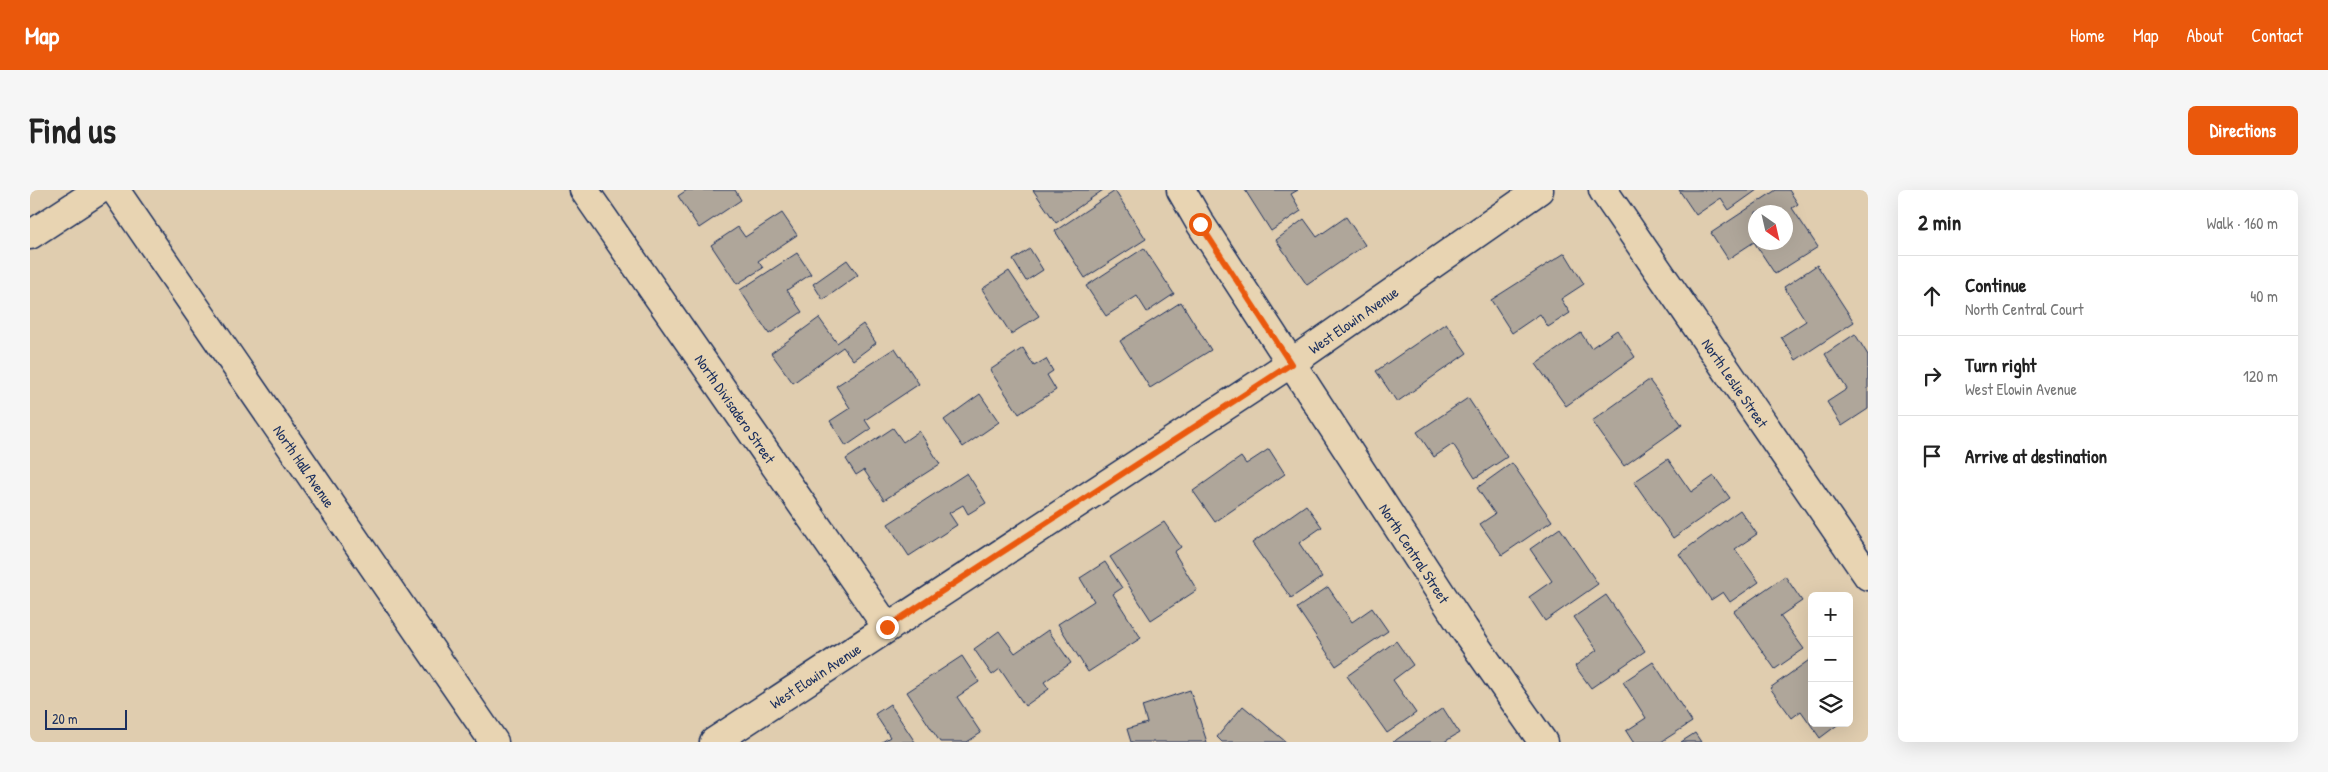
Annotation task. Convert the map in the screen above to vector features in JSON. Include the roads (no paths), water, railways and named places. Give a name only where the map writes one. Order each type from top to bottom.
[{"type":"street","points":[[30,235],[99,190]]},
{"type":"street","name":"North Hall Avenue","points":[[115,190],[494,742]]},
{"type":"street","name":"North Divisadero Street","points":[[584,190],[887,627]]},
{"type":"street","name":"North Central Street","points":[[1181,190],[1200,224],[1464,629],[1543,742]]},
{"type":"street","name":"West Elowin Avenue","points":[[714,742],[1291,364],[1539,190]]},
{"type":"street","name":"North Leslie Street","points":[[1603,190],[1868,576]]}]
